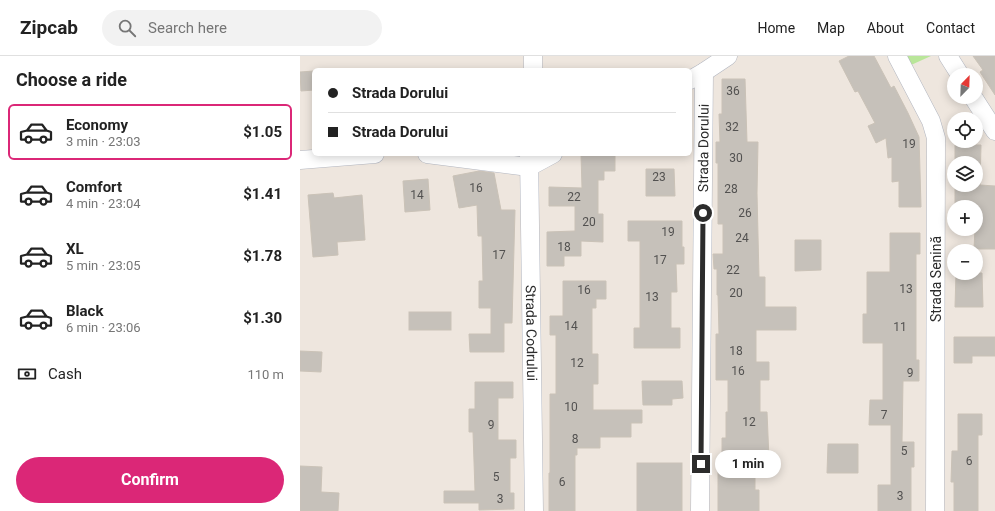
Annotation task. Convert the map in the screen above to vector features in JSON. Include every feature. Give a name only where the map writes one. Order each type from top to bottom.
[{"type":"street","points":[[533,56],[533,68]]},
{"type":"street","points":[[697,76],[728,56]]},
{"type":"street","name":"Strada Senină","points":[[897,56],[931,121],[936,138],[935,511]]},
{"type":"street","points":[[948,56],[956,68]]},
{"type":"street","name":"Strada Dorului","points":[[697,76],[700,511]]},
{"type":"street","points":[[978,104],[995,131]]},
{"type":"street","points":[[300,160],[350,156]]},
{"type":"street","points":[[461,156],[529,160],[545,156]]},
{"type":"street","name":"Strada Codrului","points":[[529,160],[534,511]]},
{"type":"green space","points":[[906,56],[931,56],[911,65]]},
{"type":"building","points":[[849,56],[874,56],[891,88],[894,86],[908,113],[919,137],[921,207],[899,207],[899,181],[892,182],[892,157],[888,158],[886,138],[876,143],[868,126],[875,123],[858,91],[855,92],[839,61]]},
{"type":"building","points":[[973,56],[995,56],[995,95],[983,77],[983,68]]},
{"type":"building","points":[[312,71],[312,90],[301,91],[300,72]]},
{"type":"building","points":[[722,79],[745,79],[747,142],[758,142],[757,193],[759,277],[765,277],[765,307],[796,307],[796,330],[756,330],[756,362],[769,362],[769,380],[760,380],[760,412],[767,412],[769,459],[755,459],[755,490],[759,490],[759,511],[718,511],[718,471],[722,471],[722,438],[726,438],[726,412],[728,412],[728,380],[716,380],[716,334],[719,334],[717,269],[714,269],[713,254],[723,254],[723,224],[718,224],[718,163],[716,163],[716,142],[720,142],[719,114],[722,114]]},
{"type":"building","points":[[955,148],[981,148],[981,156],[955,156]]},
{"type":"building","points":[[581,156],[615,156],[615,171],[604,171],[604,180],[598,180],[598,214],[603,214],[603,242],[581,241],[581,256],[564,256],[564,266],[547,266],[547,232],[575,231],[575,206],[549,206],[549,187],[582,188]]},
{"type":"building","points":[[646,169],[674,169],[675,196],[646,196]]},
{"type":"building","points":[[479,171],[494,173],[501,210],[515,210],[512,323],[504,323],[504,352],[470,352],[469,334],[491,334],[491,308],[479,308],[479,281],[483,281],[482,236],[478,236],[477,205],[459,208],[453,176]]},
{"type":"building","points":[[428,179],[430,210],[405,212],[403,181]]},
{"type":"building","points":[[983,185],[995,186],[995,249],[983,249],[983,244],[974,244],[975,236],[983,236],[983,200],[955,200],[955,192],[983,192]]},
{"type":"building","points":[[333,193],[334,198],[362,195],[365,240],[337,242],[338,255],[313,257],[308,195]]},
{"type":"building","points":[[628,221],[682,221],[682,247],[684,247],[684,264],[676,264],[677,292],[671,292],[671,328],[680,328],[680,348],[634,348],[634,328],[640,328],[640,241],[628,241]]},
{"type":"building","points":[[890,233],[920,233],[920,254],[916,254],[916,360],[919,360],[919,381],[903,381],[902,442],[914,442],[914,467],[911,467],[911,511],[878,511],[878,485],[891,485],[891,425],[869,425],[870,400],[883,400],[883,343],[863,343],[863,314],[867,314],[867,272],[890,272]]},
{"type":"building","points":[[795,240],[821,240],[821,270],[795,271]]},
{"type":"building","points":[[956,280],[982,280],[983,307],[955,307]]},
{"type":"building","points":[[563,281],[606,281],[606,299],[596,299],[596,308],[592,308],[592,354],[598,354],[598,384],[593,384],[593,410],[642,410],[642,423],[631,423],[631,437],[600,437],[600,448],[577,448],[577,455],[575,455],[575,511],[549,511],[550,394],[556,394],[556,335],[550,335],[550,316],[563,316]]},
{"type":"building","points":[[409,312],[451,312],[451,330],[409,330]]},
{"type":"building","points":[[954,337],[995,337],[995,356],[972,356],[972,363],[954,363]]},
{"type":"building","points":[[300,351],[322,352],[321,372],[300,371]]},
{"type":"building","points":[[642,381],[682,381],[683,398],[672,399],[672,405],[643,405]]},
{"type":"building","points":[[475,382],[513,382],[513,398],[498,398],[498,440],[516,440],[516,458],[510,458],[510,493],[514,493],[514,509],[479,510],[479,503],[444,503],[444,491],[475,491],[473,432],[469,432],[469,409],[475,409]]},
{"type":"building","points":[[958,414],[982,414],[982,435],[978,435],[978,511],[954,511],[954,482],[951,482],[952,451],[958,451]]},
{"type":"building","points":[[828,444],[858,444],[858,473],[827,473]]},
{"type":"building","points":[[637,463],[682,463],[682,511],[637,511]]},
{"type":"building","points":[[300,466],[322,467],[321,492],[339,493],[338,511],[300,511]]},
{"type":"route","points":[[701,464],[703,213]]}]
